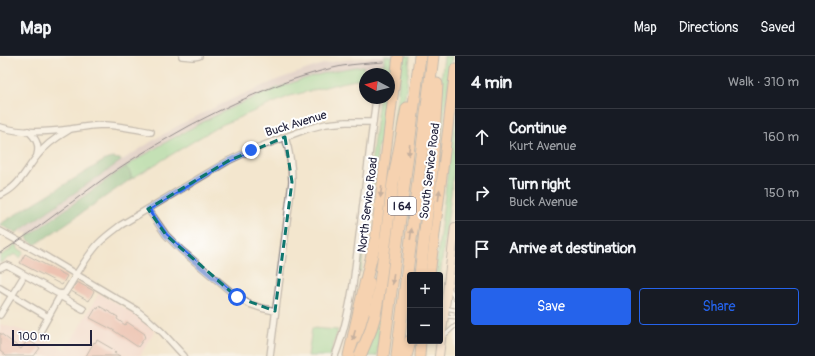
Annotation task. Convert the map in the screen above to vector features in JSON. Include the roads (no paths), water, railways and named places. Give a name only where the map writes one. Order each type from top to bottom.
[{"type":"highway","points":[[360,356],[370,332],[378,298],[392,189],[416,56]]},
{"type":"highway","name":"I 64","points":[[383,356],[420,56]]},
{"type":"highway","name":"I 64","points":[[396,356],[433,56]]},
{"type":"highway","points":[[420,272],[432,169],[439,56]]},
{"type":"highway","points":[[349,356],[375,242]]},
{"type":"highway","points":[[406,356],[413,344]]},
{"type":"main road","name":"North Service Road","points":[[360,356],[398,56]]},
{"type":"main road","name":"South Service Road","points":[[430,272],[455,69]]},
{"type":"main road","points":[[443,321],[455,227]]},
{"type":"main road","points":[[415,344],[420,356]]},
{"type":"main road","points":[[439,356],[440,344]]},
{"type":"street","points":[[182,56],[198,56]]},
{"type":"street","points":[[335,356],[354,286],[375,104]]},
{"type":"street","name":"Buck Avenue","points":[[41,330],[61,295],[65,293],[88,256],[98,244],[121,225],[228,161],[251,150],[286,136],[326,124],[373,122]]},
{"type":"street","points":[[0,127],[21,132],[105,125],[151,132]]},
{"type":"street","points":[[0,195],[13,188],[45,146],[71,129]]},
{"type":"street","points":[[28,131],[35,138],[38,144],[37,156]]},
{"type":"street","points":[[270,356],[292,182],[292,168],[286,136]]},
{"type":"street","points":[[148,209],[166,235],[181,250],[237,297],[248,304],[275,311]]},
{"type":"street","points":[[0,231],[136,310],[163,333],[183,356]]},
{"type":"street","points":[[0,268],[6,265],[9,266],[84,309]]},
{"type":"street","points":[[0,314],[22,279]]},
{"type":"street","points":[[0,288],[48,317]]},
{"type":"lane","points":[[448,284],[455,298]]},
{"type":"lane","points":[[444,312],[455,310]]},
{"type":"lane","points":[[444,312],[455,317]]},
{"type":"lane","points":[[443,336],[455,326]]},
{"type":"tram line","points":[[0,253],[134,158],[207,117],[244,99],[302,76],[342,66],[384,62]]}]
